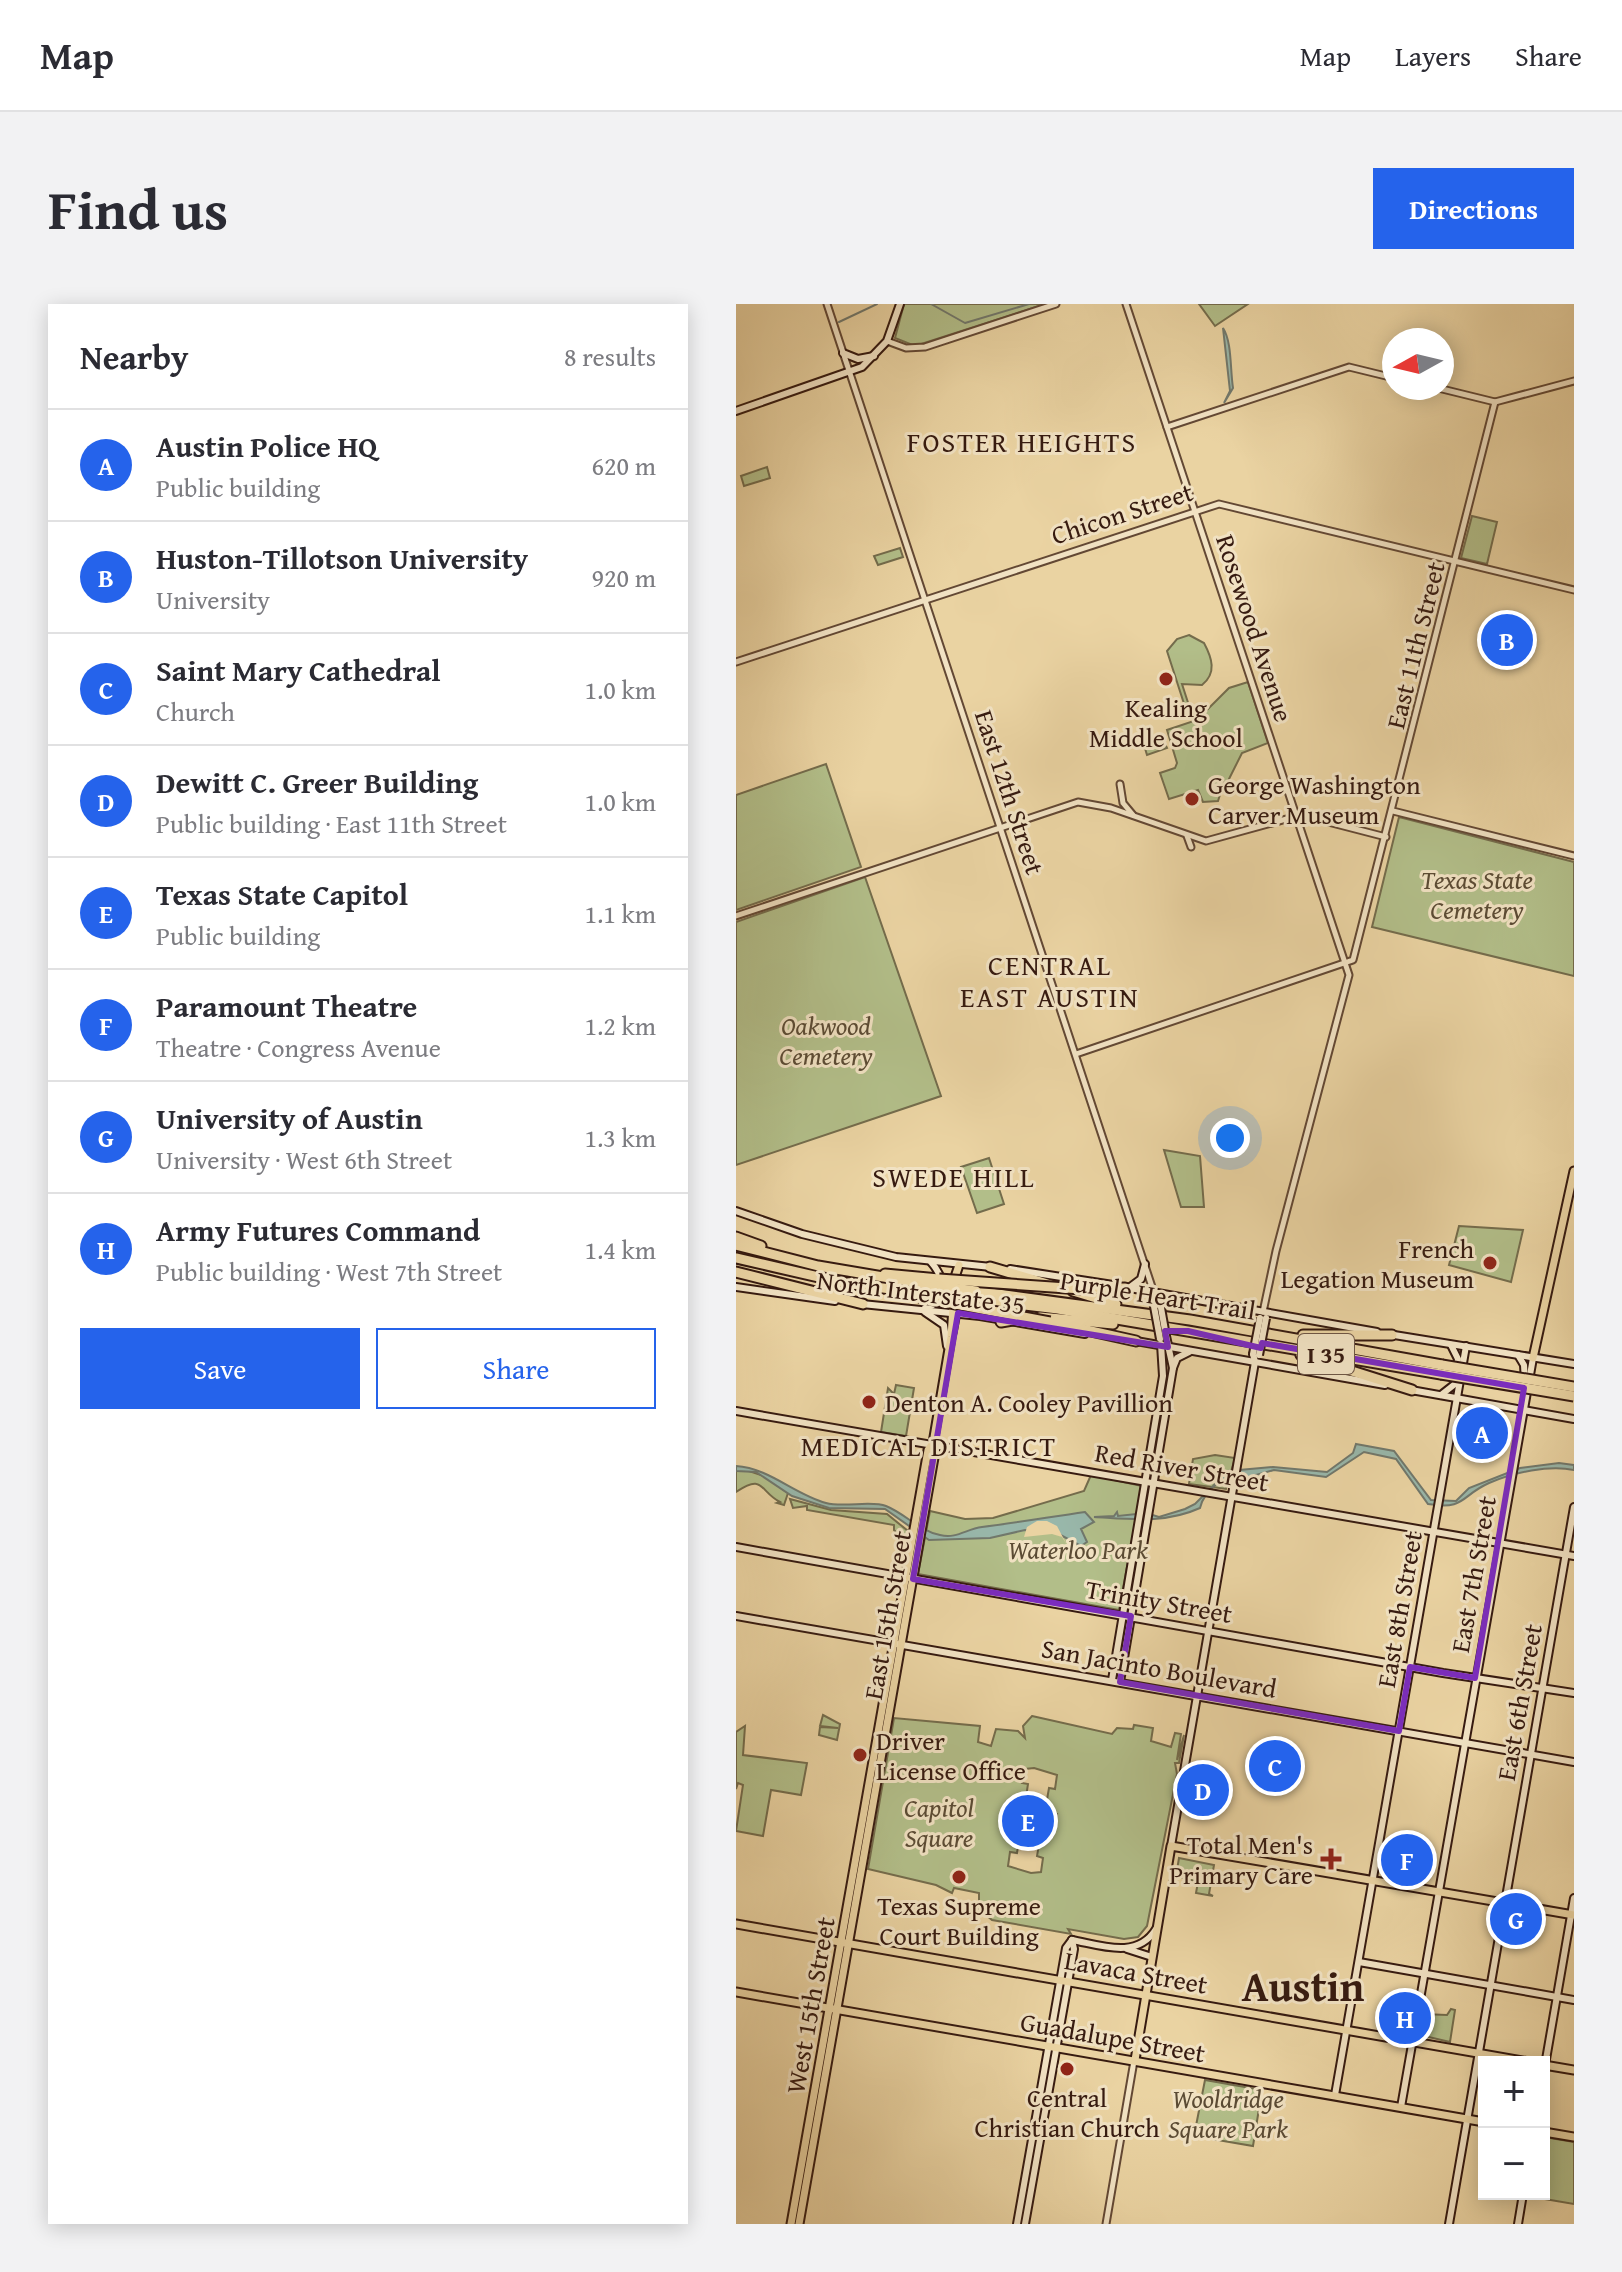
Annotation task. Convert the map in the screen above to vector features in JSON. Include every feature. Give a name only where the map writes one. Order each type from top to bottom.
[{"type":"highway","points":[[736,1237],[801,1262]]},
{"type":"highway","name":"Purple Heart Trail","points":[[736,1245],[818,1266],[975,1295],[1189,1326],[1221,1326],[1574,1396]]},
{"type":"highway","points":[[736,1261],[790,1284]]},
{"type":"highway","name":"Purple Heart Trail","points":[[736,1261],[881,1289],[937,1287]]},
{"type":"highway","points":[[987,1267],[1189,1326]]},
{"type":"highway","points":[[736,1272],[863,1304]]},
{"type":"highway","points":[[937,1287],[1127,1288]]},
{"type":"highway","points":[[881,1289],[1136,1341]]},
{"type":"highway","points":[[1001,1322],[1046,1317],[1189,1326]]},
{"type":"highway","name":"Purple Heart Trail","points":[[1189,1326],[1212,1335],[1574,1387]]},
{"type":"highway","points":[[1221,1326],[1309,1336],[1392,1335]]},
{"type":"highway","points":[[1212,1335],[1309,1357],[1412,1390]]},
{"type":"main road","points":[[736,411],[849,372],[878,355],[887,341],[900,304]]},
{"type":"main road","points":[[843,353],[858,359],[878,355]]},
{"type":"main road","name":"East 7th Street","points":[[1401,2107],[1522,1405],[1574,1171]]},
{"type":"main road","name":"North Interstate 35","points":[[736,1211],[827,1241],[931,1262],[1045,1272],[1263,1316],[1574,1364]]},
{"type":"main road","points":[[918,1309],[937,1305],[940,1299],[941,1275],[931,1262]]},
{"type":"main road","points":[[1127,1288],[1141,1279],[1145,1264]]},
{"type":"main road","name":"East 15th Street","points":[[872,1794],[916,1541],[935,1452],[933,1443],[951,1337],[959,1265]]},
{"type":"main road","points":[[980,1316],[972,1304],[974,1281],[987,1267]]},
{"type":"main road","name":"North Interstate 35","points":[[736,1287],[980,1316],[1001,1322],[1164,1343],[1192,1351],[1456,1398],[1522,1405],[1574,1419]]},
{"type":"main road","name":"East 12th Street","points":[[1116,1681],[1147,1529],[1173,1368],[1164,1343],[1154,1293]]},
{"type":"main road","points":[[918,1309],[935,1316],[944,1325],[948,1355]]},
{"type":"main road","name":"East 11th Street","points":[[1171,1846],[1263,1316]]},
{"type":"main road","name":"East 12th Street","points":[[1116,1681],[1123,1614],[1163,1376],[1164,1343]]},
{"type":"main road","points":[[1441,1395],[1455,1384],[1458,1354],[1449,1343]]},
{"type":"main road","name":"East 8th Street","points":[[1335,2095],[1466,1346]]},
{"type":"main road","points":[[1173,1368],[1181,1355],[1192,1351]]},
{"type":"main road","points":[[1518,1355],[1525,1372],[1522,1405]]},
{"type":"main road","name":"Red River Street","points":[[736,1411],[1574,1556]]},
{"type":"main road","name":"East 15th Street","points":[[920,1520],[928,1450],[933,1443]]},
{"type":"main road","name":"East 6th Street","points":[[1449,2224],[1574,1507]]},
{"type":"main road","name":"Trinity Street","points":[[736,1547],[1410,1667],[1574,1693]]},
{"type":"main road","points":[[1134,1548],[1143,1549]]},
{"type":"main road","name":"San Jacinto Boulevard","points":[[736,1616],[1574,1762]]},
{"type":"main road","name":"West 15th Street","points":[[791,2224],[834,2009],[872,1794]]},
{"type":"main road","points":[[1135,2060],[1171,1846],[1573,1915]]},
{"type":"main road","points":[[1546,2056],[1574,1898]]},
{"type":"main road","name":"Lavaca Street","points":[[736,1924],[1495,2056]]},
{"type":"main road","points":[[1127,1949],[1148,1940],[1157,1926]]},
{"type":"main road","points":[[1017,2224],[1064,1980],[1074,1949],[1072,1940],[1127,1949],[1152,1957]]},
{"type":"main road","points":[[1359,1962],[1574,2000]]},
{"type":"main road","name":"Guadalupe Street","points":[[736,1992],[1478,2121]]},
{"type":"main road","name":"West 15th Street","points":[[799,2224],[834,2009]]},
{"type":"main road","points":[[1025,2224],[1052,2047]]},
{"type":"main road","points":[[1550,2066],[1574,2070]]},
{"type":"main road","points":[[1550,2133],[1574,2137]]},
{"type":"main road","points":[[1518,2224],[1522,2200]]},
{"type":"street","name":"East 12th Street","points":[[827,304],[1154,1293]]},
{"type":"street","points":[[887,341],[906,348],[925,347],[1056,304]]},
{"type":"street","name":"Rosewood Avenue","points":[[1126,304],[1346,964]]},
{"type":"street","points":[[1167,427],[1349,367],[1382,375]]},
{"type":"street","points":[[1454,392],[1495,402],[1574,381]]},
{"type":"street","name":"East 11th Street","points":[[1263,1316],[1276,1251],[1349,978],[1346,964],[1356,954],[1495,402]]},
{"type":"street","name":"Chicon Street","points":[[736,662],[1219,504],[1574,590]]},
{"type":"street","points":[[1120,784],[1121,797],[1134,816]]},
{"type":"street","points":[[736,916],[1078,802],[1134,816],[1206,841],[1296,815],[1386,837]]},
{"type":"street","points":[[1393,811],[1574,856]]},
{"type":"street","points":[[1187,835],[1191,847]]},
{"type":"street","points":[[1076,1054],[1346,964]]},
{"type":"street","points":[[1106,2224],[1135,2060]]},
{"type":"highlighted area","points":[[958,1313],[1168,1347],[1165,1331],[1188,1331],[1261,1348],[1262,1343],[1524,1388],[1475,1678],[1410,1667],[1399,1731],[1120,1682],[1131,1616],[913,1579]]},
{"type":"green space","points":[[904,304],[1045,304],[915,346],[895,338]]},
{"type":"green space","points":[[1199,304],[1248,304],[1215,326]]},
{"type":"green space","points":[[767,467],[770,478],[744,486],[741,476]]},
{"type":"green space","points":[[1472,516],[1497,522],[1487,564],[1461,558]]},
{"type":"green space","points":[[900,548],[903,557],[878,565],[874,556]]},
{"type":"green space","points":[[1189,635],[1204,643],[1212,665],[1210,675],[1202,685],[1182,684],[1192,715],[1188,716],[1167,651],[1177,639]]},
{"type":"green space","points":[[1248,682],[1268,743],[1242,753],[1227,783],[1224,782],[1218,801],[1203,802],[1198,790],[1169,799],[1160,773],[1175,768],[1177,763],[1167,730],[1197,720],[1229,688]]},
{"type":"green space","points":[[1161,736],[1167,748],[1147,755],[1144,745]]},
{"type":"green space","points":[[826,764],[861,867],[736,910],[736,795]]},
{"type":"green space","name":"Texas State Cemetery","points":[[1399,817],[1574,862],[1574,976],[1372,927]]},
{"type":"green space","name":"Oakwood Cemetery","points":[[865,877],[941,1096],[736,1165],[736,922]]},
{"type":"green space","points":[[1164,1150],[1200,1156],[1204,1207],[1181,1207]]},
{"type":"green space","points":[[989,1158],[1004,1204],[977,1213],[961,1167]]},
{"type":"green space","points":[[1459,1226],[1523,1230],[1511,1282],[1449,1265]]},
{"type":"green space","points":[[896,1385],[914,1388],[906,1436],[881,1432],[888,1388],[894,1394]]},
{"type":"green space","points":[[1215,1455],[1235,1458],[1226,1489],[1189,1484],[1193,1459]]},
{"type":"green space","points":[[746,1470],[764,1476],[788,1493],[784,1505],[777,1503],[780,1502],[757,1484],[736,1492],[736,1471]]},
{"type":"green space","name":"Waterloo Park","points":[[1091,1475],[1142,1486],[1119,1610],[918,1574],[930,1511],[965,1519],[993,1518],[1084,1491]]},
{"type":"green space","points":[[790,1499],[831,1510],[887,1514],[908,1531],[906,1543],[894,1530],[894,1525],[807,1510],[807,1506],[793,1508]]},
{"type":"green space","points":[[823,1715],[840,1724],[837,1740],[819,1735],[820,1727],[838,1728],[820,1726]]},
{"type":"green space","name":"Capitol Square","points":[[1032,1716],[1112,1734],[1117,1728],[1133,1729],[1134,1725],[1153,1728],[1151,1741],[1171,1747],[1175,1733],[1181,1734],[1177,1760],[1184,1735],[1179,1763],[1175,1763],[1177,1774],[1147,1926],[1138,1937],[1124,1939],[1068,1929],[1071,1934],[992,1920],[979,1909],[979,1893],[954,1888],[952,1893],[936,1885],[868,1869],[894,1718],[980,1726],[978,1742],[991,1746],[996,1729],[1018,1731],[1025,1738],[1023,1726]],"holes":[[[1034,1768],[1057,1775],[1055,1789],[1049,1788],[1045,1811],[1057,1814],[1053,1836],[1041,1833],[1037,1856],[1043,1858],[1041,1872],[1031,1873],[1008,1866],[1010,1852],[1017,1853],[1021,1827],[1018,1831],[1002,1829],[1000,1820],[1006,1802],[1022,1805],[1024,1810],[1028,1784],[1022,1783],[1025,1769]]]},
{"type":"green space","points":[[745,1726],[743,1755],[807,1763],[801,1795],[771,1790],[763,1836],[736,1831],[743,1785],[738,1783],[736,1789],[736,1732]]},
{"type":"green space","points":[[1179,1858],[1214,1865],[1209,1894],[1213,1896],[1196,1893],[1198,1882],[1176,1876]]},
{"type":"green space","points":[[1451,2009],[1455,2010],[1450,2042],[1420,2035],[1423,2014],[1447,2015]]},
{"type":"green space","name":"Wooldridge Square Park","points":[[1205,2080],[1262,2090],[1253,2146],[1194,2136]]},
{"type":"green space","points":[[1550,2138],[1574,2142],[1574,2204],[1550,2200]]},
{"type":"shaded area","points":[[1223,328],[1229,348],[1233,388],[1224,403],[1230,391]]},
{"type":"shaded area","points":[[1356,1444],[1394,1451],[1431,1500],[1456,1501],[1469,1488],[1520,1468],[1559,1463],[1574,1465],[1574,1470],[1532,1470],[1489,1483],[1456,1503],[1428,1504],[1396,1459],[1364,1452],[1326,1477],[1274,1470],[1245,1478],[1243,1475],[1229,1478],[1211,1489],[1200,1508],[1187,1513],[1147,1519],[1094,1517],[1114,1516],[1117,1512],[1118,1516],[1146,1513],[1159,1517],[1185,1509],[1195,1504],[1228,1471],[1273,1467],[1327,1472],[1353,1453]]},
{"type":"shaded area","points":[[736,1466],[759,1471],[826,1503],[886,1506],[940,1535],[951,1536],[982,1527],[1085,1512],[1094,1522],[1081,1529],[1087,1542],[1081,1546],[1057,1533],[1025,1530],[990,1538],[929,1540],[885,1509],[829,1508],[792,1496],[756,1472],[736,1471]]},
{"type":"pier","points":[[1037,1521],[1047,1521],[1057,1526],[1067,1545],[1062,1537],[1052,1534],[1024,1537],[1027,1527]]},
{"type":"waterway","points":[[839,322],[877,304]]},
{"type":"waterway","points":[[931,304],[965,323],[1029,304]]},
{"type":"place","name":"Huston-Tillotson University","points":[[1507,640]]},
{"type":"place","name":"Kealing Middle School","points":[[1166,679]]},
{"type":"place","name":"George Washington Carver Museum","points":[[1192,799]]},
{"type":"place","name":"French Legation Museum","points":[[1490,1263]]},
{"type":"place","name":"Denton A. Cooley Pavillion","points":[[869,1402]]},
{"type":"place","name":"Austin Police HQ","points":[[1482,1433]]},
{"type":"place","name":"Driver License Office","points":[[860,1755]]},
{"type":"place","name":"Saint Mary Cathedral","points":[[1275,1766]]},
{"type":"place","name":"Dewitt C. Greer Building","points":[[1203,1790]]},
{"type":"place","name":"Texas State Capitol","points":[[1028,1821]]},
{"type":"place","name":"Total Men's Primary Care","points":[[1331,1859]]},
{"type":"place","name":"Paramount Theatre","points":[[1407,1860]]},
{"type":"place","name":"Texas Supreme Court Building","points":[[959,1877]]},
{"type":"place","name":"University of Austin","points":[[1516,1919]]},
{"type":"place","name":"Army Futures Command","points":[[1405,2018]]},
{"type":"place","name":"Central Christian Church","points":[[1067,2069]]},
{"type":"district","name":"FOSTER HEIGHTS","points":[[1022,441]]},
{"type":"district","name":"CENTRAL EAST AUSTIN","points":[[1050,980]]},
{"type":"district","name":"SWEDE HILL","points":[[954,1176]]},
{"type":"district","name":"MEDICAL DISTRICT","points":[[929,1445]]},
{"type":"district","name":"Austin","points":[[1303,1985]]}]
